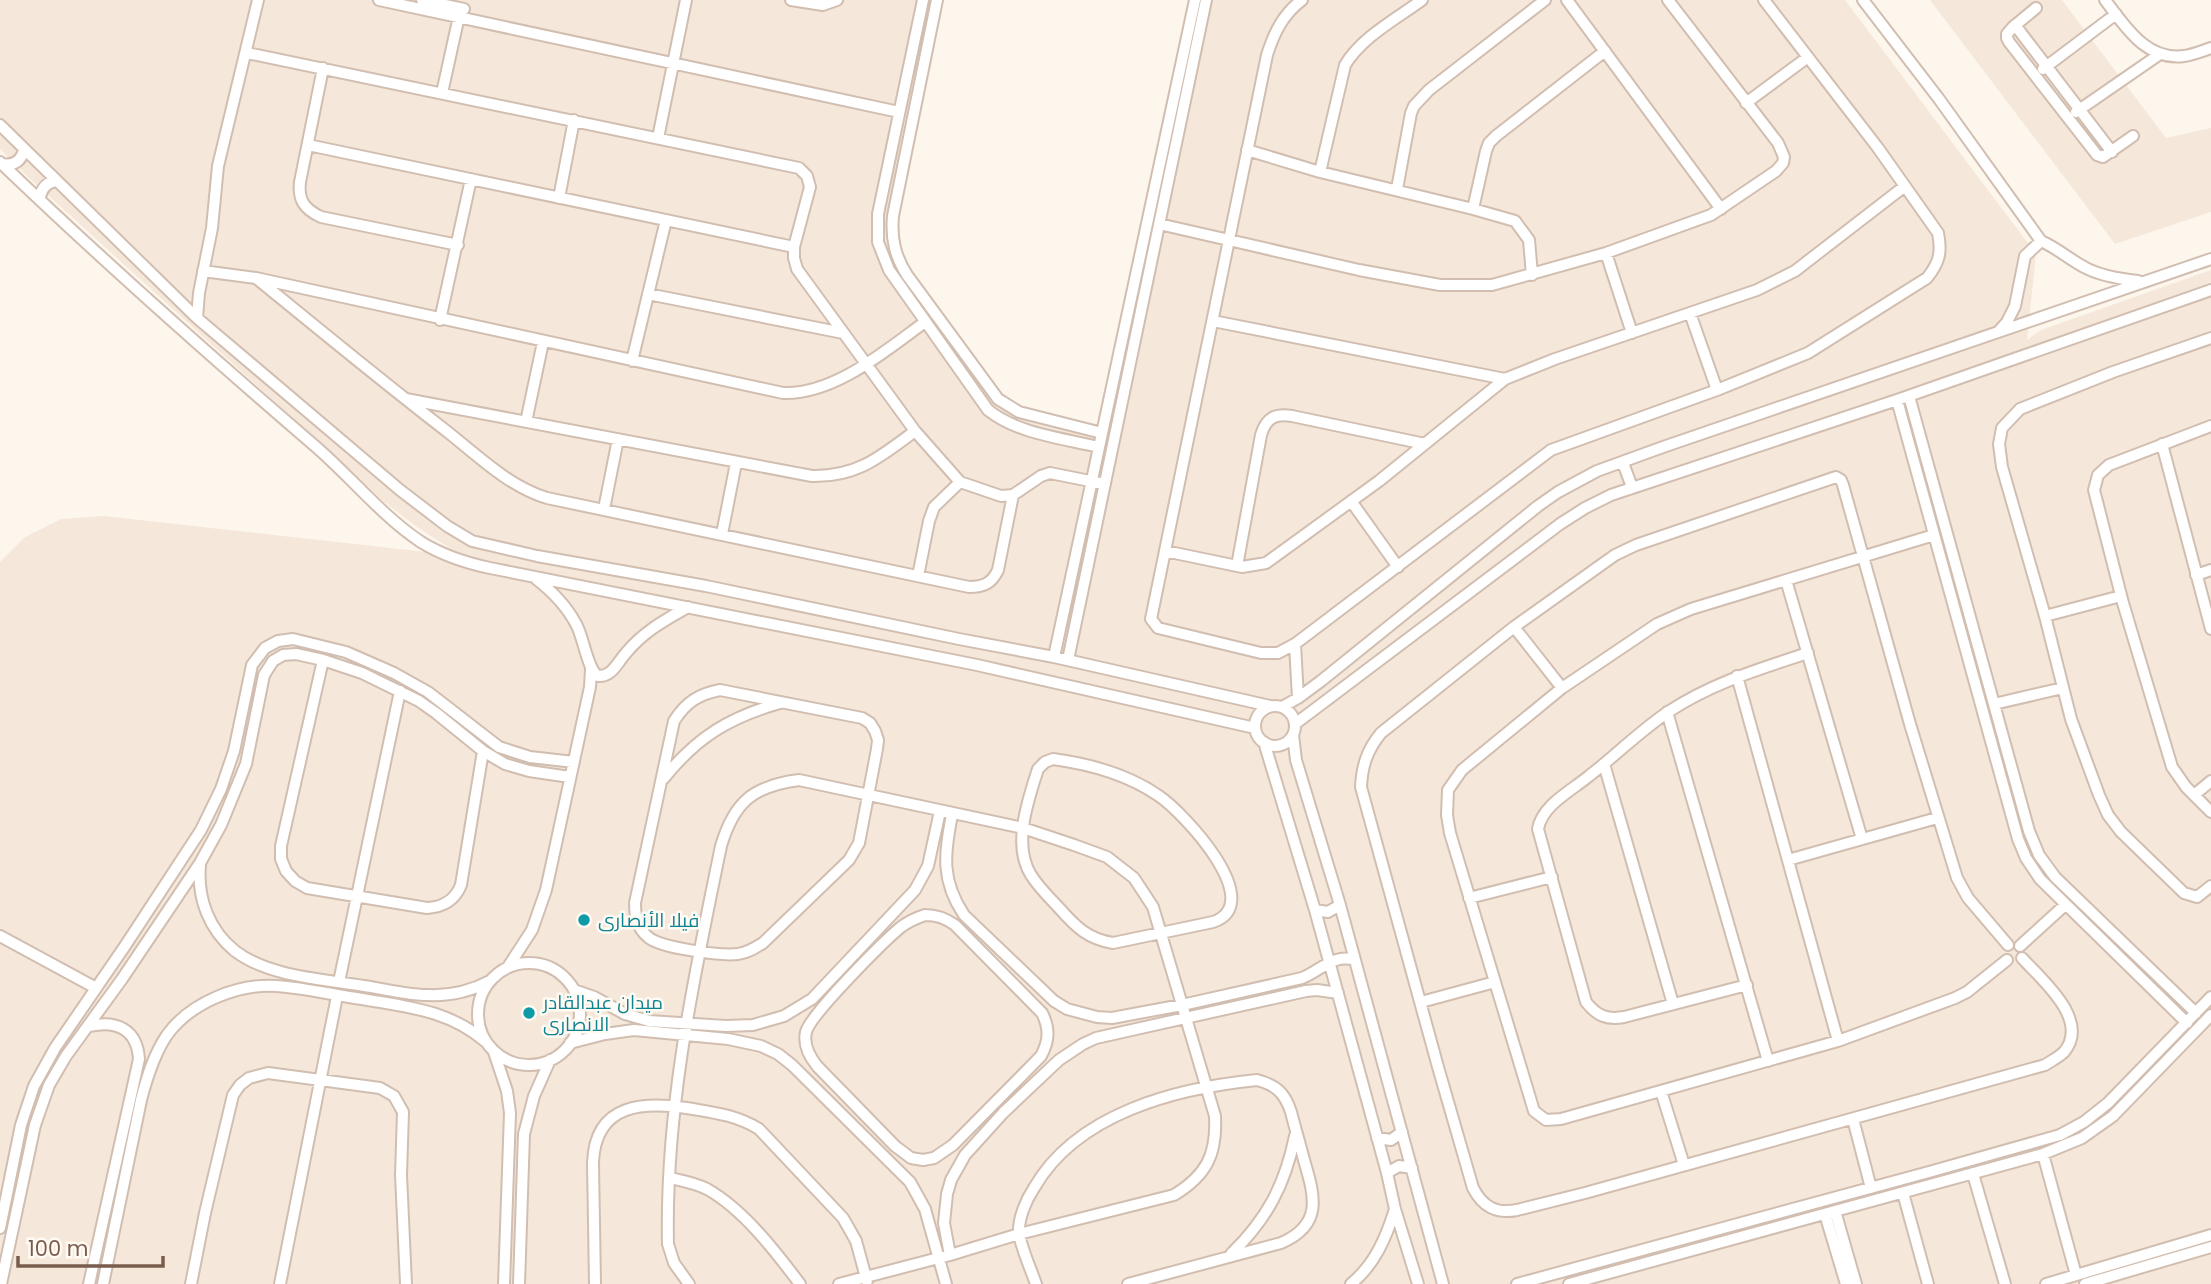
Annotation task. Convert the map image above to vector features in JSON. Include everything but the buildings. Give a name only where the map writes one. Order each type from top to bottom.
[{"type":"street","points":[[197,318],[199,293],[212,228],[221,147],[258,0]]},
{"type":"street","points":[[379,0],[674,59]]},
{"type":"street","points":[[422,0],[900,108]]},
{"type":"street","points":[[658,138],[686,0]]},
{"type":"street","points":[[791,0],[822,5],[837,0]]},
{"type":"street","points":[[923,0],[877,221],[878,242],[889,270],[988,410],[1000,420],[1014,426],[1099,447]]},
{"type":"street","points":[[937,0],[893,216],[892,241],[900,265],[998,399],[1019,412],[1102,433]]},
{"type":"street","points":[[1068,660],[1159,224],[1195,0]]},
{"type":"street","points":[[1054,657],[1187,62],[1206,0]]},
{"type":"street","points":[[1302,0],[1282,20],[1267,55],[1151,619],[1155,626],[1261,653],[1278,653],[1295,643],[1551,450],[1717,390],[1820,346],[1927,278],[1937,266],[1941,250],[1938,233],[1764,0]]},
{"type":"street","points":[[1320,172],[1345,65],[1352,53],[1422,0]]},
{"type":"street","points":[[1397,189],[1414,106],[1430,90],[1545,0]]},
{"type":"street","points":[[1567,0],[1721,209]]},
{"type":"street","points":[[1159,224],[1359,270],[1440,285],[1492,285],[1606,253],[1721,209],[1776,170],[1783,163],[1784,157],[1778,143],[1668,0]]},
{"type":"street","points":[[1863,0],[1939,99],[2041,241],[2087,269],[2114,278],[2143,282]]},
{"type":"street","points":[[2105,0],[2137,40],[2160,54],[2186,56],[2211,48]]},
{"type":"street","points":[[2036,8],[2015,25],[2007,38],[2035,75],[2099,157],[2112,152],[2133,136]]},
{"type":"street","points":[[2035,75],[2116,14]]},
{"type":"street","points":[[442,93],[458,16]]},
{"type":"street","points":[[2015,25],[2112,152]]},
{"type":"street","points":[[916,33],[929,35]]},
{"type":"street","points":[[1473,209],[1489,143],[1605,51]]},
{"type":"street","points":[[247,52],[799,168],[807,176],[810,187],[794,247],[797,270],[915,431],[960,482],[1001,496],[1013,495],[1050,473],[1105,485]]},
{"type":"street","points":[[2068,118],[2160,54]]},
{"type":"street","points":[[1746,103],[1808,57]]},
{"type":"street","points":[[323,68],[299,193],[303,204],[310,212],[321,217],[458,245]]},
{"type":"street","points":[[559,198],[574,120]]},
{"type":"street","points":[[0,125],[197,318],[351,450],[463,536],[484,545],[1054,657],[1276,707],[1291,713],[1296,760],[1340,905],[1443,1284]]},
{"type":"street","points":[[308,145],[794,247]]},
{"type":"street","points":[[1,163],[10,165],[17,162],[24,149]]},
{"type":"street","points":[[1247,150],[1320,172],[1397,189],[1515,221],[1529,240],[1532,275]]},
{"type":"street","points":[[1,163],[201,347],[336,464],[393,519],[428,546],[469,563],[916,652],[1255,728]]},
{"type":"street","points":[[440,320],[471,179]]},
{"type":"street","points":[[40,199],[41,191],[46,185],[57,181]]},
{"type":"street","points":[[1165,551],[1251,568],[1266,564],[1351,502],[1505,379],[1543,363],[1758,290],[1777,281],[1795,271],[1905,186]]},
{"type":"street","points":[[632,361],[666,220]]},
{"type":"street","points":[[1997,333],[2007,322],[2015,306],[2025,256],[2041,241]]},
{"type":"street","points":[[1606,253],[1632,333]]},
{"type":"street","points":[[2211,259],[1597,471],[1538,506],[1298,698],[1261,712],[1255,722],[1255,728],[1264,742],[1280,745],[1285,743],[1294,729],[1560,524],[1585,508],[1632,487],[1909,396],[2211,290]]},
{"type":"street","points":[[889,270],[900,265]]},
{"type":"street","points":[[203,271],[256,278],[440,320],[797,394],[821,387],[866,364],[925,322]]},
{"type":"street","points":[[256,278],[404,398],[518,485],[547,498],[978,587],[987,584],[998,570],[1013,495]]},
{"type":"street","points":[[648,294],[843,333]]},
{"type":"street","points":[[1690,313],[1717,390]]},
{"type":"street","points":[[1213,321],[1505,379]]},
{"type":"street","points":[[2211,338],[2020,409],[2002,428],[1999,444],[2002,467],[2045,616],[2071,719],[2108,815],[2121,832],[2184,893],[2197,897],[2211,887]]},
{"type":"street","points":[[526,422],[543,342]]},
{"type":"street","points":[[1909,396],[2033,843],[2046,867],[2196,1013]]},
{"type":"street","points":[[404,398],[812,476],[848,473],[864,466],[915,431]]},
{"type":"street","points":[[1897,400],[2018,839],[2026,858],[2040,879],[2065,905],[2186,1023]]},
{"type":"street","points":[[1237,566],[1261,435],[1271,417],[1292,415],[1425,444]]},
{"type":"street","points":[[2211,426],[2109,465],[2098,475],[2094,490],[2121,596],[2172,767],[2211,812]]},
{"type":"street","points":[[604,509],[618,439]]},
{"type":"street","points":[[2162,444],[2211,629]]},
{"type":"street","points":[[336,464],[351,450]]},
{"type":"street","points":[[722,534],[736,463]]},
{"type":"street","points":[[1623,463],[1632,487]]},
{"type":"street","points":[[1836,477],[1843,485],[1862,557],[1937,817],[1962,889],[2059,1000],[2071,1018],[2070,1042],[2063,1052],[2045,1065],[2033,1069],[1517,1210],[1507,1212],[1486,1205],[1478,1198],[1473,1188],[1362,787],[1362,773],[1371,745],[1381,733],[1514,628],[1625,549],[1836,477]]},
{"type":"street","points":[[918,576],[934,507],[960,482]]},
{"type":"street","points":[[1351,502],[1398,567]]},
{"type":"street","points":[[1934,535],[1666,619],[1562,688],[1462,770],[1448,790],[1447,815],[1450,833],[1534,1111],[1546,1119],[1560,1119],[1838,1041],[1955,998],[1967,992],[2007,960],[2004,954],[2017,950],[2065,905]]},
{"type":"street","points":[[2196,575],[2211,570]]},
{"type":"street","points":[[200,863],[203,905],[216,930],[233,950],[275,971],[428,995],[467,991],[490,981],[508,967],[538,916],[546,890],[590,687],[591,669],[584,643],[569,612],[559,598],[533,576]]},
{"type":"street","points":[[1786,580],[1862,839]]},
{"type":"street","points":[[2045,616],[2121,596]]},
{"type":"street","points":[[591,669],[598,676],[607,676],[647,632],[688,607]]},
{"type":"street","points":[[1956,615],[1969,611]]},
{"type":"street","points":[[1514,628],[1562,688]]},
{"type":"street","points":[[916,652],[921,648],[921,631]]},
{"type":"street","points":[[0,1228],[29,1098],[47,1060],[190,848],[212,810],[234,751],[252,665],[260,653],[285,639],[327,646],[358,656],[428,692],[499,747],[530,757],[573,762]]},
{"type":"street","points":[[950,660],[948,648],[959,639]]},
{"type":"street","points":[[1295,643],[1298,698]]},
{"type":"street","points":[[1747,985],[1613,1019],[1602,1017],[1593,1011],[1586,1002],[1538,830],[1540,821],[1549,808],[1667,712],[1737,676],[1808,653]]},
{"type":"street","points":[[1,1284],[35,1125],[43,1100],[57,1070],[90,1026],[200,863],[221,825],[240,784],[252,743],[266,670],[277,658],[290,654],[323,660],[362,673],[400,691],[436,713],[483,751],[517,768],[570,777]]},
{"type":"street","points":[[323,660],[281,846],[281,859],[286,872],[301,885],[320,891],[433,908],[445,904],[455,896],[461,884],[483,751]]},
{"type":"street","points":[[1737,676],[1838,1041]]},
{"type":"street","points":[[1994,704],[2063,688]]},
{"type":"street","points":[[720,690],[783,702],[862,718],[870,723],[878,740],[869,796],[855,852],[755,948],[737,954],[699,951],[657,943],[639,926],[635,903],[674,721],[682,708],[706,692],[720,690]]},
{"type":"street","points":[[339,982],[400,691]]},
{"type":"street","points":[[662,780],[681,757],[703,738],[754,710],[783,702]]},
{"type":"street","points":[[1667,712],[1768,1060]]},
{"type":"street","points":[[1264,742],[1315,911],[1395,1209],[1418,1284]]},
{"type":"street","points":[[1053,759],[1115,773],[1159,796],[1187,820],[1223,871],[1231,903],[1228,912],[1222,919],[1161,934],[1113,943],[1098,941],[1085,935],[1074,925],[1031,875],[1023,852],[1023,828],[1038,769],[1045,762],[1053,759]]},
{"type":"street","points":[[1604,764],[1673,1004]]},
{"type":"street","points":[[689,1284],[674,1263],[668,1244],[675,1106],[685,1023],[721,846],[727,825],[740,806],[757,792],[777,783],[799,780],[1023,828],[1107,857],[1134,878],[1153,907],[1215,1116],[1216,1135],[1212,1154],[1203,1171],[1190,1185],[1174,1195],[1156,1201],[1019,1234],[867,1280],[839,1284]]},
{"type":"street","points":[[2003,783],[2015,780]]},
{"type":"street","points":[[2194,795],[2211,781]]},
{"type":"street","points":[[574,989],[594,996],[636,1018],[685,1023],[752,1025],[799,1009],[812,999],[906,901],[922,879],[932,853],[940,811]]},
{"type":"street","points":[[952,814],[945,868],[951,893],[964,915],[1054,1001],[1067,1009],[1112,1018],[1302,978],[1342,957],[1355,960]]},
{"type":"street","points":[[1788,860],[1937,817]]},
{"type":"street","points":[[1469,898],[1552,877]]},
{"type":"street","points":[[1315,911],[1328,912],[1340,905]]},
{"type":"street","points":[[925,915],[946,919],[1042,1013],[1047,1024],[1046,1046],[1041,1056],[943,1153],[923,1160],[912,1158],[895,1146],[809,1056],[805,1045],[810,1021],[898,929],[925,915]]},
{"type":"street","points":[[955,925],[964,915]]},
{"type":"street","points":[[888,917],[898,929]]},
{"type":"street","points":[[0,936],[96,989]]},
{"type":"street","points":[[103,1284],[145,1085],[168,1034],[200,1007],[236,991],[276,986],[420,1009],[445,1016],[473,1031],[502,1057],[526,1064],[558,1056],[577,1031],[579,1003],[574,989],[561,974],[549,967],[521,963],[508,967]]},
{"type":"street","points":[[490,981],[481,998],[479,1025],[501,1070],[510,1113],[504,1284]]},
{"type":"street","points":[[1420,1002],[1495,982]]},
{"type":"street","points":[[2156,993],[2165,983]]},
{"type":"street","points":[[946,1284],[944,1208],[951,1180],[965,1154],[1003,1113],[1059,1060],[1096,1038],[1306,991],[1338,993]]},
{"type":"street","points":[[280,1284],[337,996]]},
{"type":"street","points":[[1517,1284],[2060,1135],[2084,1122],[2108,1103],[2211,997]]},
{"type":"street","points":[[1042,1013],[1054,1001]]},
{"type":"street","points":[[799,1009],[810,1021]]},
{"type":"street","points":[[1576,1283],[1973,1174],[2065,1146],[2113,1116],[2211,1016]]},
{"type":"street","points":[[89,1284],[139,1059],[136,1045],[124,1029],[104,1023],[90,1026]]},
{"type":"street","points":[[570,1043],[634,1030],[744,1042],[778,1054],[900,1171],[918,1195],[944,1256]]},
{"type":"street","points":[[2154,1056],[2163,1064]]},
{"type":"street","points":[[519,1284],[524,1134],[534,1096],[550,1060]]},
{"type":"street","points":[[191,1284],[232,1101],[236,1090],[249,1078],[262,1073],[385,1090],[394,1096],[401,1106],[406,1284]]},
{"type":"street","points":[[1036,1284],[1019,1234],[1023,1214],[1029,1195],[1040,1177],[1070,1146],[1111,1118],[1156,1099],[1257,1080],[1280,1090],[1287,1100],[1314,1196],[1313,1212],[1307,1226],[1295,1237],[1281,1243],[1128,1284]]},
{"type":"street","points":[[1661,1091],[1684,1165]]},
{"type":"street","points":[[595,1284],[593,1147],[608,1120],[635,1106],[675,1106],[729,1115],[745,1120],[759,1129],[843,1218],[856,1241],[867,1280]]},
{"type":"street","points":[[1853,1119],[1871,1188]]},
{"type":"street","points":[[1229,1256],[1267,1213],[1290,1160],[1296,1132]]},
{"type":"street","points":[[1377,1138],[1391,1140],[1402,1132]]},
{"type":"street","points":[[2043,1154],[2076,1275]]},
{"type":"street","points":[[900,1171],[912,1158]]},
{"type":"street","points":[[1387,1173],[1399,1166],[1412,1168]]},
{"type":"street","points":[[1973,1174],[2005,1284]]},
{"type":"street","points":[[670,1178],[706,1189],[722,1200],[765,1241],[800,1284]]},
{"type":"street","points":[[1903,1193],[1928,1284]]},
{"type":"street","points":[[1351,1284],[1375,1258],[1395,1209]]},
{"type":"street","points":[[1830,1213],[1846,1284]]},
{"type":"street","points":[[1830,1213],[1856,1284]]},
{"type":"street","points":[[1766,1216],[1770,1229]]},
{"type":"street","points":[[2046,1284],[2211,1235]]},
{"type":"street","points":[[2085,1284],[2211,1247]]},
{"type":"shaded area","points":[[0,0],[931,0],[908,102],[886,226],[887,246],[901,273],[935,323],[998,405],[1018,418],[1107,440],[1200,0],[1845,0],[2036,254],[2027,340],[2041,330],[2211,270],[2211,1284],[0,1284],[0,562],[25,537],[61,519],[104,516],[462,556],[383,501],[0,149]]},
{"type":"shaded area","points":[[1930,0],[2062,0],[2166,138],[2211,128],[2211,212],[2115,244]]},
{"type":"place","name":"فيلا الأنصارى","points":[[584,920]]},
{"type":"place","name":"ميدان عبدالقادر الانصارى","points":[[529,1013]]}]
